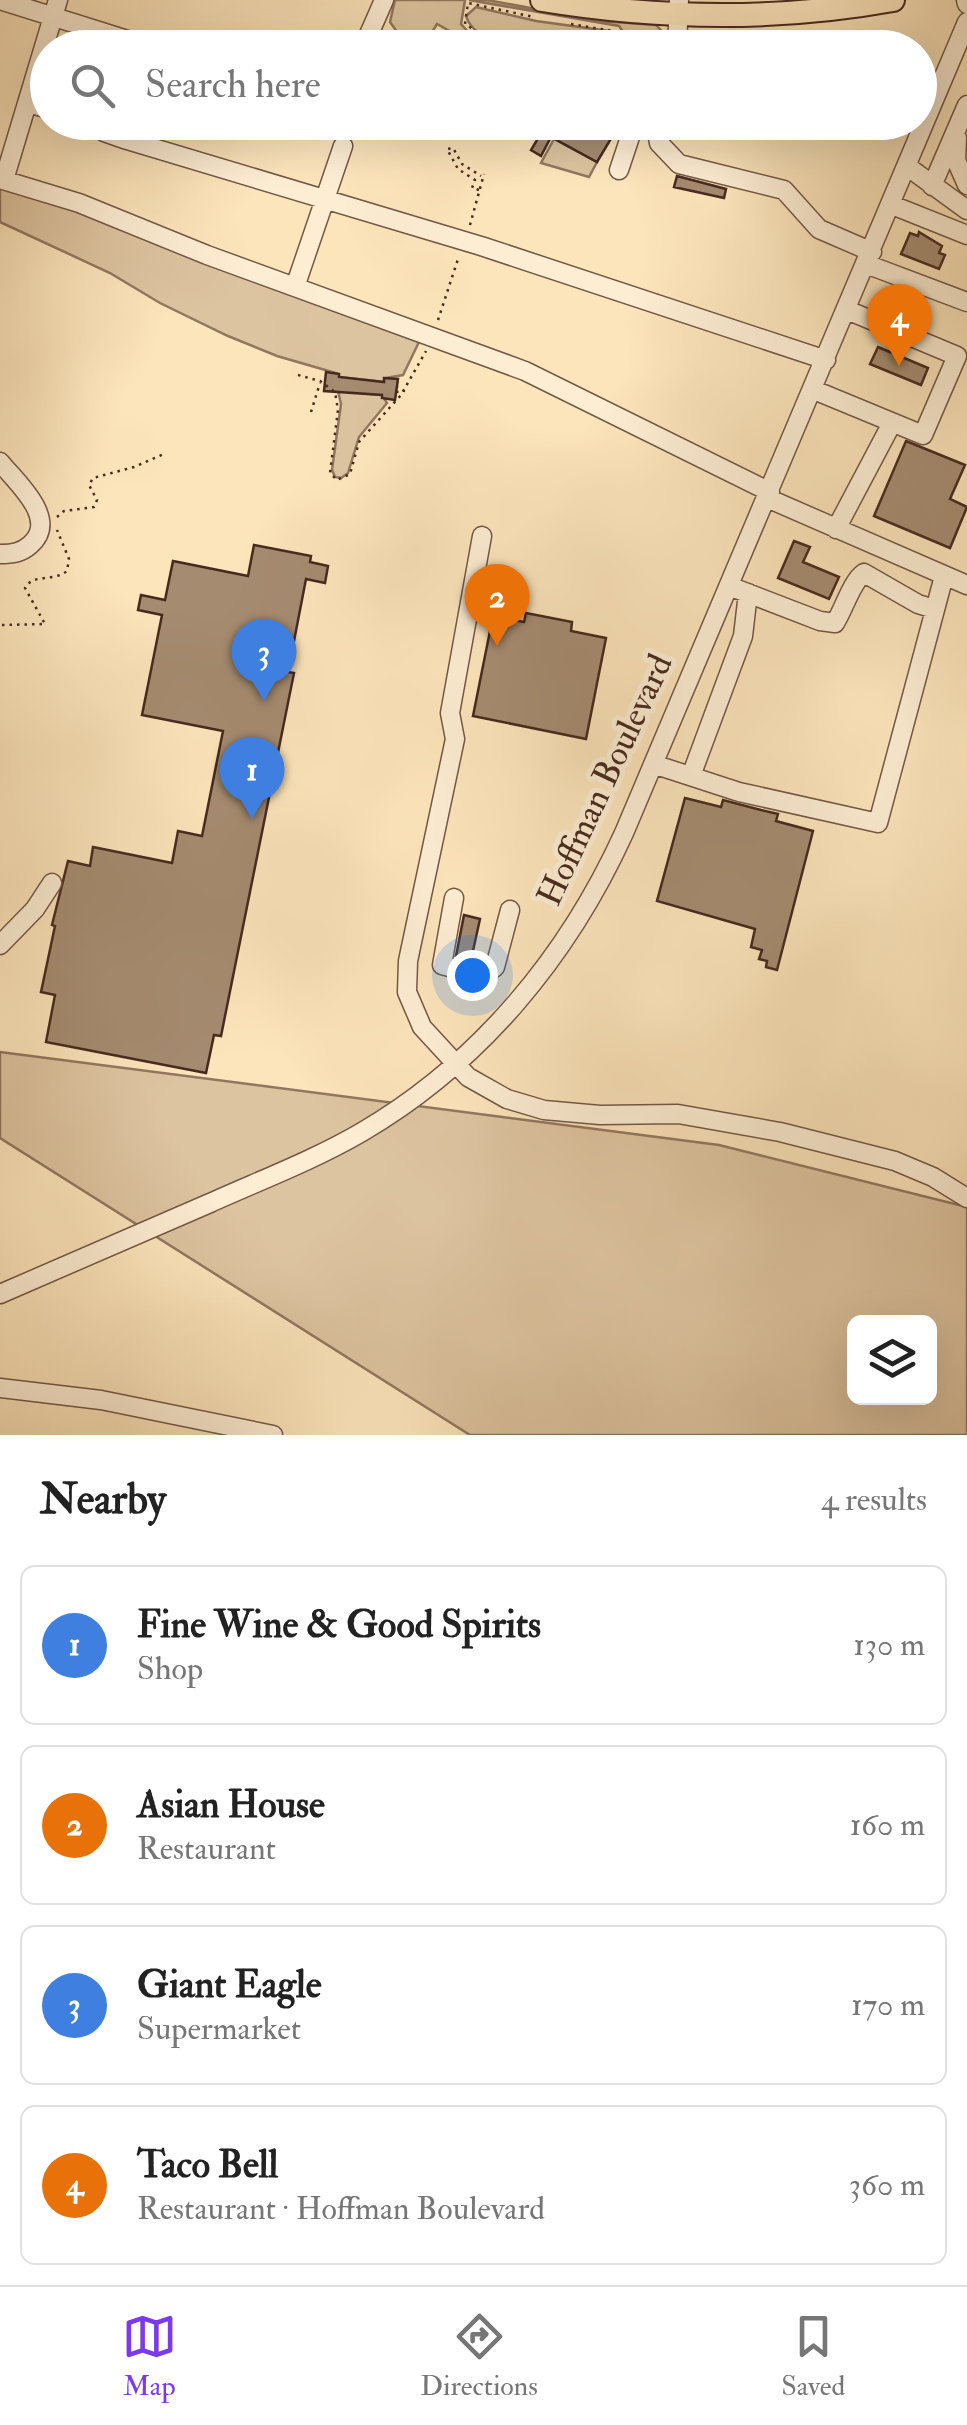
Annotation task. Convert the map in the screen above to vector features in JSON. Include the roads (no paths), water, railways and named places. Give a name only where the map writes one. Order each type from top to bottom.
[{"type":"main road","points":[[539,9],[679,7],[802,12],[893,0]]},
{"type":"street","points":[[0,0],[56,8],[109,30]]},
{"type":"street","points":[[371,30],[384,0]]},
{"type":"street","name":"Hoffman Boulevard","points":[[937,111],[959,69],[967,22]]},
{"type":"street","points":[[30,96],[2,180],[65,198],[525,371],[836,530],[967,586]]},
{"type":"street","points":[[932,186],[967,104]]},
{"type":"street","points":[[957,128],[952,184],[956,194],[967,200]]},
{"type":"street","points":[[127,140],[464,241],[826,360]]},
{"type":"street","points":[[619,170],[629,140]]},
{"type":"street","points":[[659,140],[679,164],[784,190],[819,229],[869,258],[967,302]]},
{"type":"street","name":"Hoffman Boulevard","points":[[0,1294],[332,1149],[396,1110],[454,1065],[505,1017],[560,949],[610,864],[922,140]]},
{"type":"street","points":[[295,287],[343,146]]},
{"type":"street","points":[[956,160],[967,184]]},
{"type":"street","points":[[908,167],[967,210]]},
{"type":"street","points":[[892,205],[967,234]]},
{"type":"street","points":[[814,390],[923,436],[956,356],[847,310]]},
{"type":"street","points":[[836,530],[892,423]]},
{"type":"street","points":[[0,462],[35,506],[40,522],[39,532],[28,547],[14,554],[0,554]]},
{"type":"street","points":[[482,536],[450,713],[455,739],[407,976],[407,992],[416,1016],[454,1065],[486,1088],[524,1106],[600,1115],[678,1114],[780,1132],[895,1161],[933,1177],[967,1198]]},
{"type":"street","points":[[730,586],[820,621],[836,623],[856,578],[864,572],[918,604],[934,609]]},
{"type":"street","points":[[653,764],[739,792],[878,823],[944,576]]},
{"type":"street","points":[[690,776],[743,636],[748,593]]},
{"type":"street","points":[[0,944],[35,909],[52,882]]},
{"type":"street","points":[[454,898],[442,965],[484,976],[494,967],[510,910]]},
{"type":"street","points":[[0,1388],[101,1400],[273,1435]]},
{"type":"place","name":"Taco Bell","points":[[899,366]]},
{"type":"place","name":"Asian House","points":[[497,646]]},
{"type":"place","name":"Giant Eagle","points":[[264,701]]},
{"type":"place","name":"Fine Wine & Good Spirits","points":[[252,819]]}]
